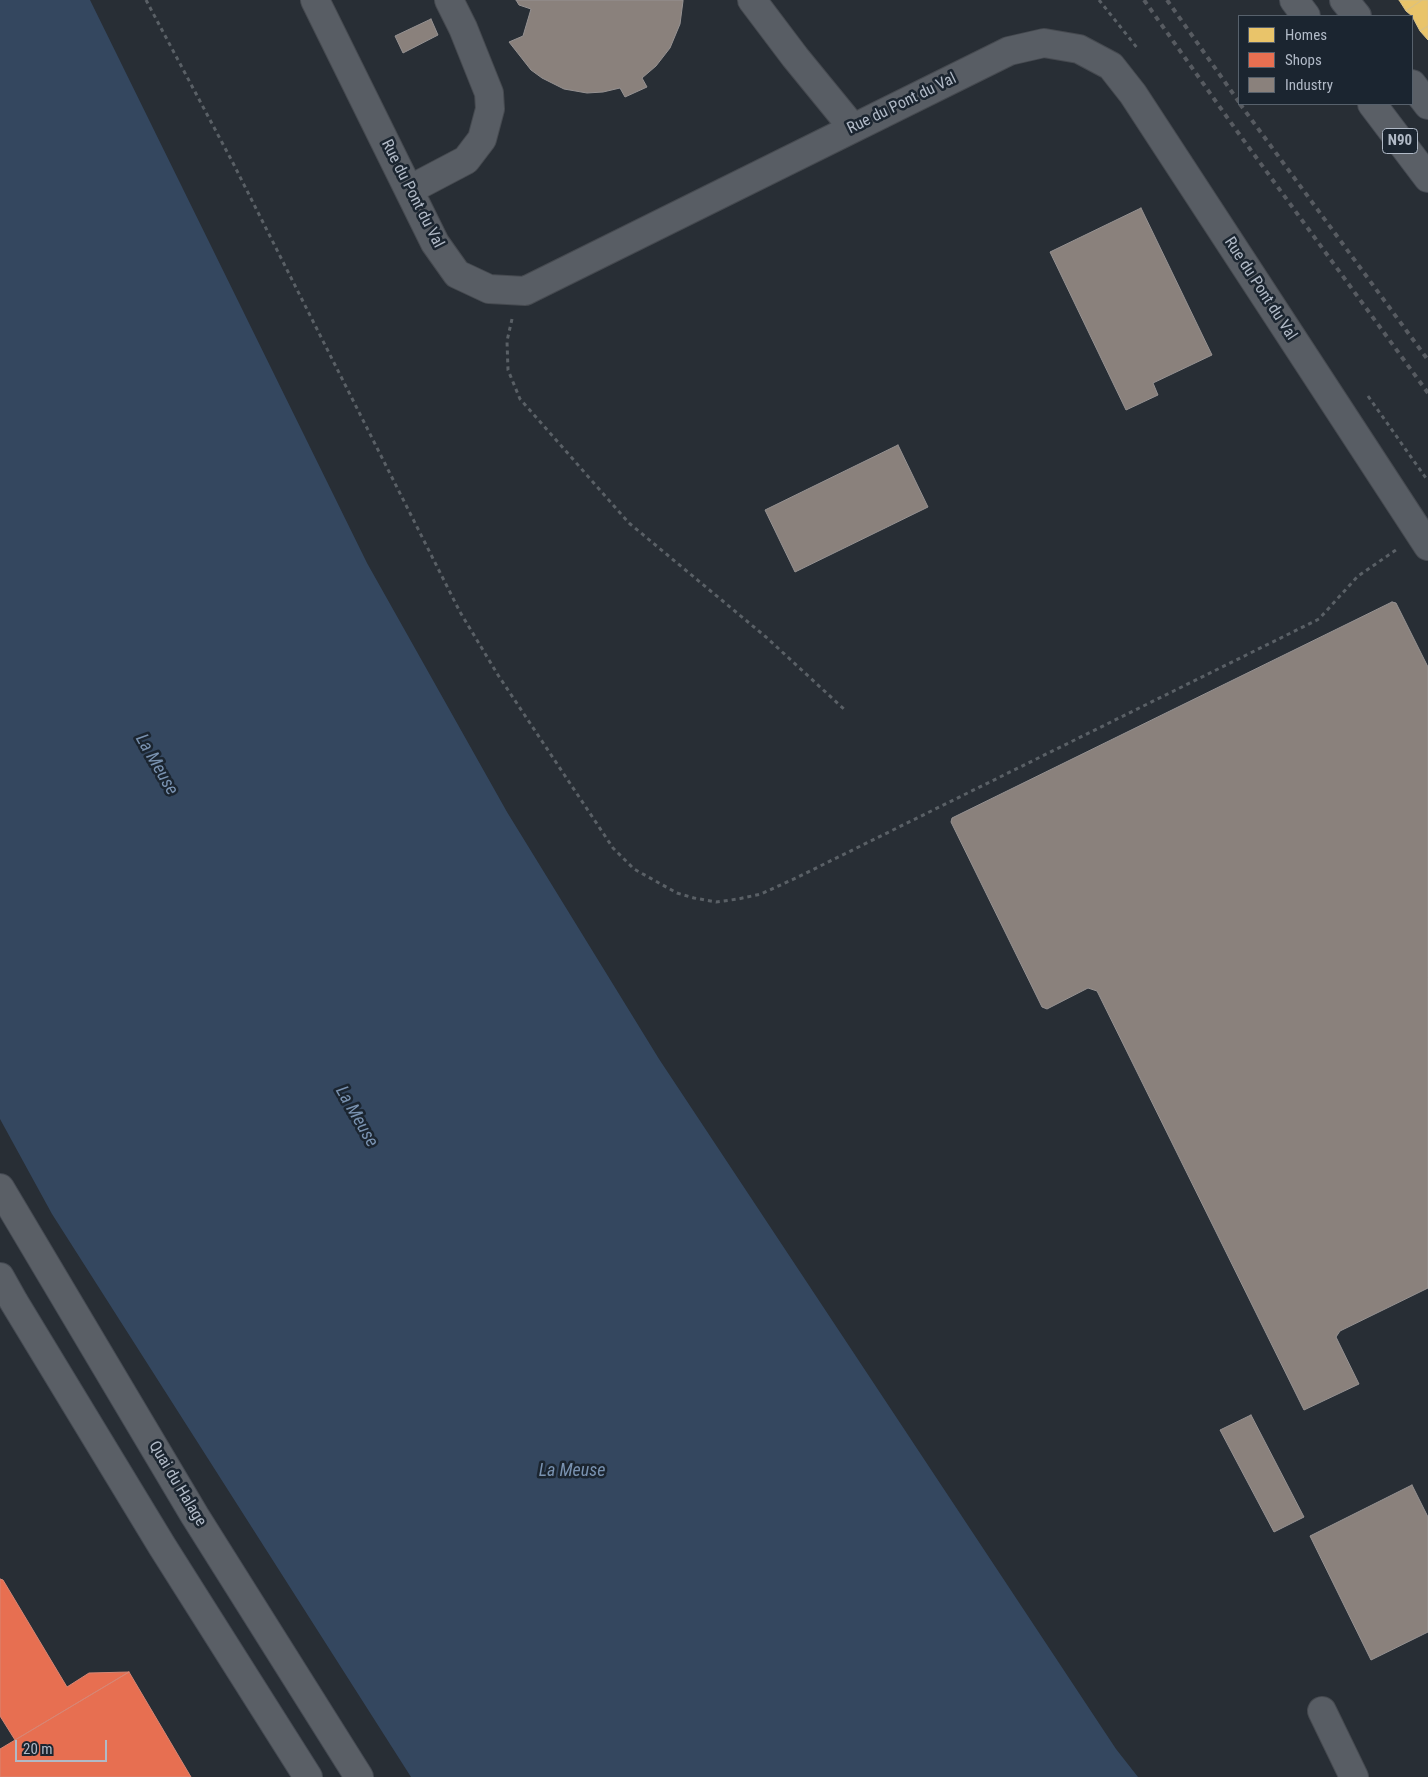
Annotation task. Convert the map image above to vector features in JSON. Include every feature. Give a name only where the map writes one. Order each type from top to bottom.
[{"type":"main road","points":[[1294,0],[1305,15]]},
{"type":"main road","points":[[1344,0],[1356,15]]},
{"type":"main road","points":[[1413,85],[1428,105]]},
{"type":"main road","name":"N90","points":[[1373,105],[1428,178]]},
{"type":"main road","name":"Quai du Halage","points":[[0,1188],[195,1516],[359,1777]]},
{"type":"main road","points":[[0,1277],[162,1546],[308,1777]]},
{"type":"street","name":"Rue du Pont du Val","points":[[315,0],[435,244],[457,274],[489,289],[525,291],[1009,51],[1044,44],[1079,49],[1111,66],[1133,94],[1424,540]]},
{"type":"street","points":[[409,190],[466,160],[482,139],[490,109],[490,93],[463,28],[449,0]]},
{"type":"street","points":[[752,0],[795,57],[853,128]]},
{"type":"street","points":[[1322,1711],[1354,1777]]},
{"type":"path","points":[[146,0],[232,163],[460,612],[498,675],[613,848],[634,869],[677,893],[716,902],[761,894],[798,877],[1320,619],[1358,576],[1424,540]]},
{"type":"path","points":[[525,291],[513,316],[507,341],[508,370],[520,399],[629,523],[766,637],[845,710]]},
{"type":"water","name":"La Meuse","points":[[0,0],[90,0],[367,563],[507,812],[659,1059],[1116,1749],[1138,1777],[411,1777],[52,1214],[0,1119]]},
{"type":"building: Homes","points":[[1399,0],[1422,0],[1406,11]]},
{"type":"building: Homes","points":[[1422,0],[1428,0],[1428,26],[1420,31],[1413,15],[1406,11]]},
{"type":"building: Homes","points":[[1428,26],[1428,40],[1420,31]]},
{"type":"building: Shops","points":[[0,1579],[3,1580],[67,1687],[89,1673],[129,1672],[15,1740],[0,1716]]},
{"type":"building: Shops","points":[[129,1672],[191,1777],[0,1777],[0,1749]]},
{"type":"building: Industry","points":[[516,0],[683,1],[680,24],[670,48],[656,66],[642,78],[647,87],[625,97],[620,88],[587,93],[564,89],[531,70],[509,42],[523,36],[531,9],[519,5]]},
{"type":"building: Industry","points":[[431,19],[438,35],[403,53],[395,36]]},
{"type":"building: Industry","points":[[1141,208],[1212,355],[1153,383],[1158,395],[1126,410],[1050,252]]},
{"type":"building: Industry","points":[[898,445],[928,507],[795,572],[765,510]]},
{"type":"building: Industry","points":[[1392,602],[1396,603],[1428,667],[1428,1288],[1340,1331],[1336,1337],[1359,1384],[1304,1410],[1097,991],[1088,988],[1047,1009],[1042,1007],[951,822],[952,818]]},
{"type":"building: Industry","points":[[1251,1415],[1304,1517],[1274,1532],[1220,1430]]},
{"type":"building: Industry","points":[[1412,1485],[1428,1517],[1428,1632],[1371,1660],[1310,1536]]},
{"type":"railway","points":[[1144,0],[1428,393]]},
{"type":"railway","points":[[1167,0],[1238,101]]},
{"type":"railway","points":[[1241,105],[1428,360]]}]
